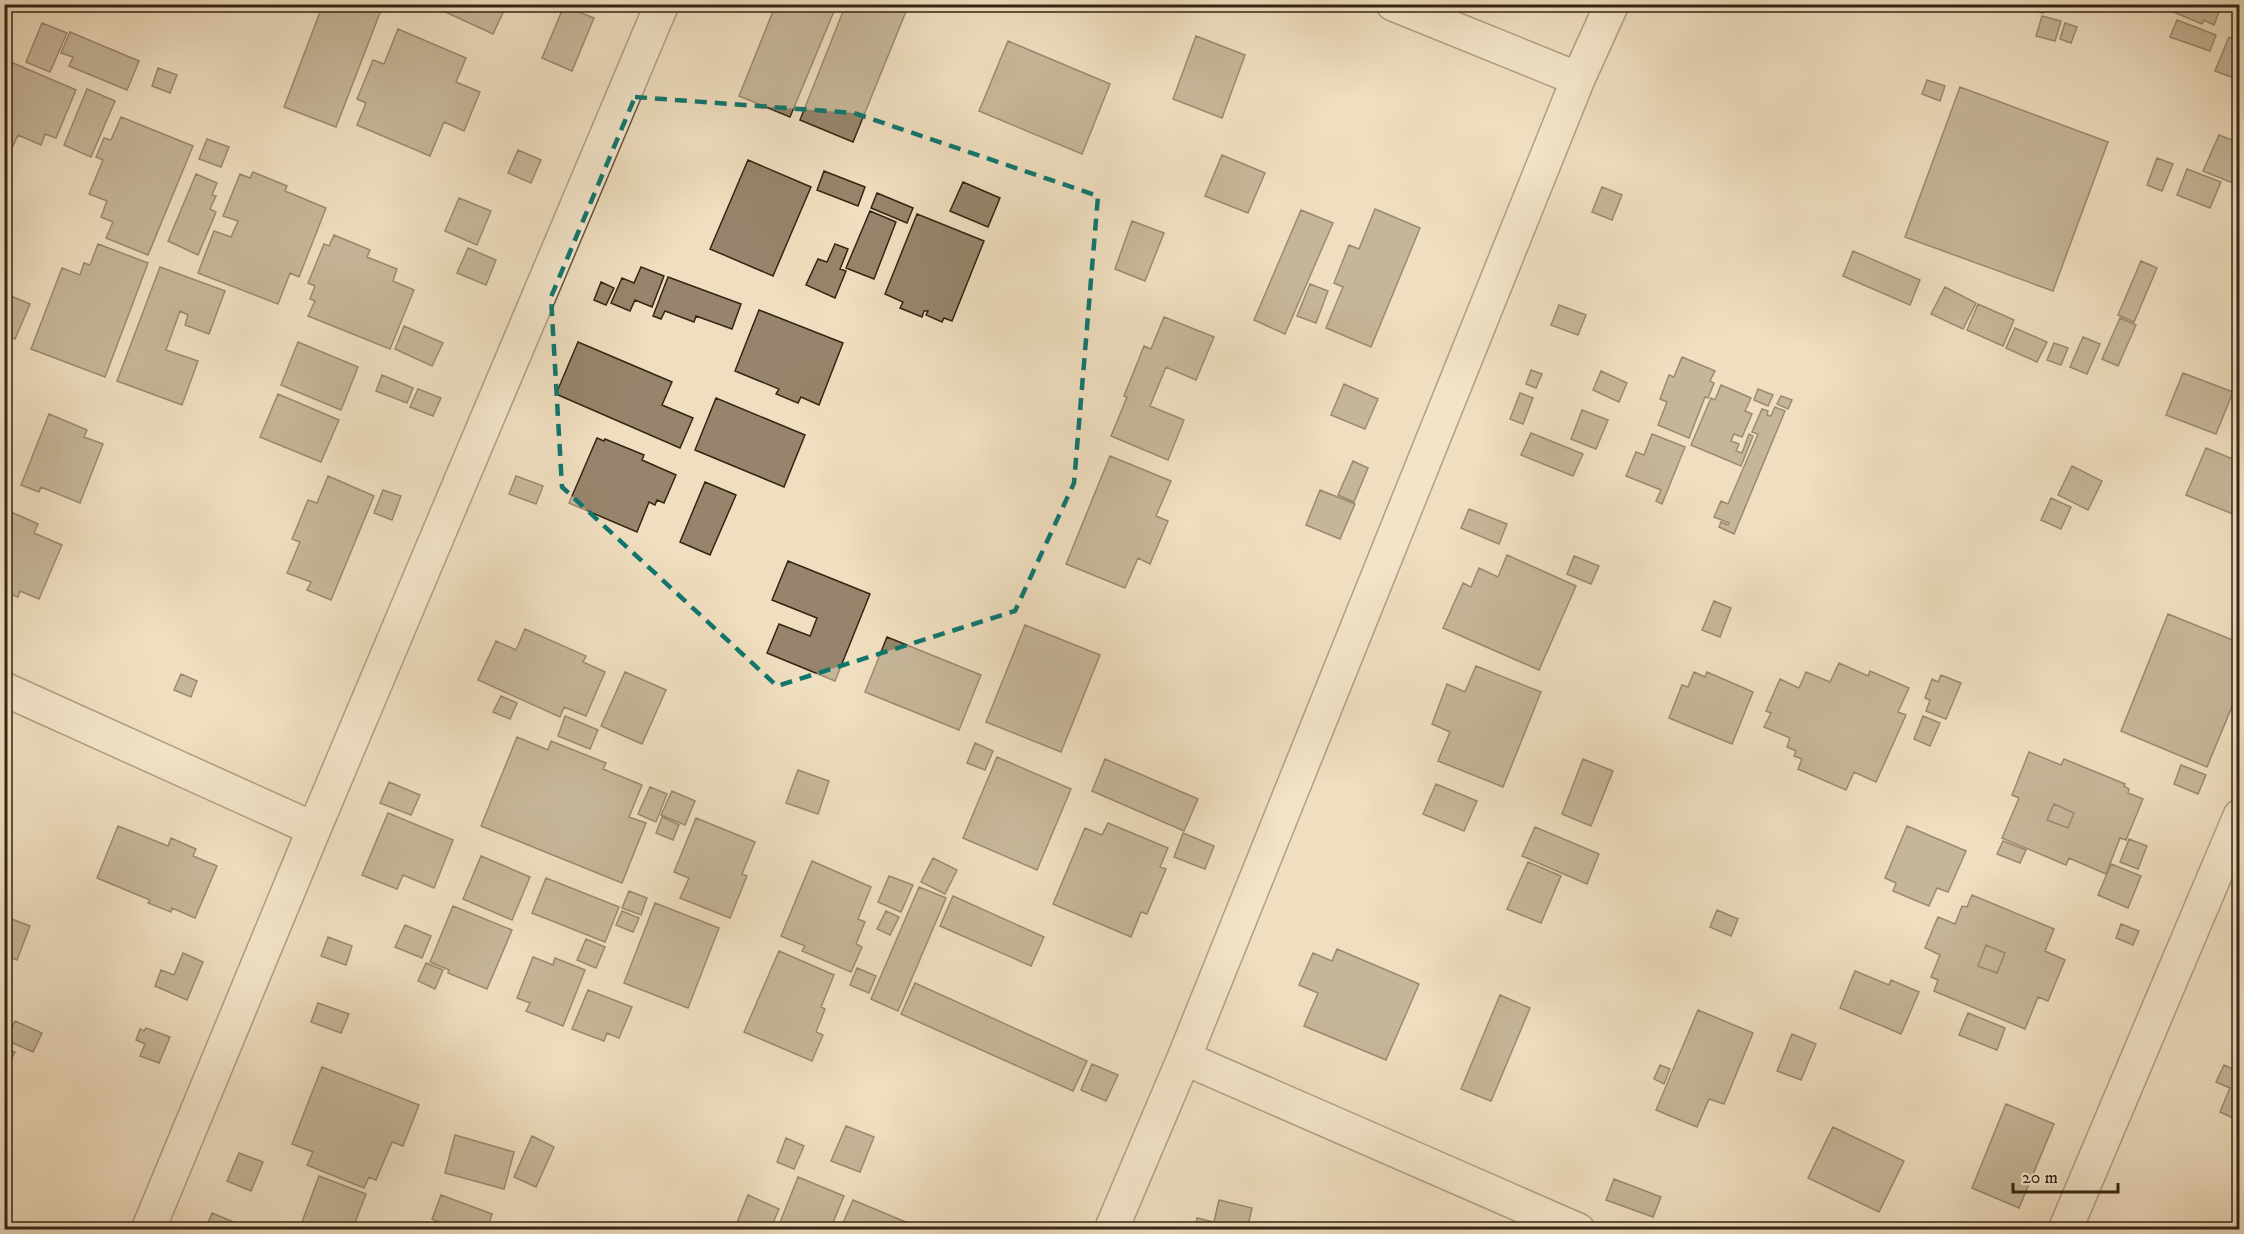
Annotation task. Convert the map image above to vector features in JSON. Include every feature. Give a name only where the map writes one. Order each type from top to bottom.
[{"type":"street","points":[[148,1230],[314,829],[662,4]]},
{"type":"street","points":[[1393,4],[1578,79]]},
{"type":"street","points":[[1111,1230],[1184,1058],[1578,79],[1612,4]]},
{"type":"street","points":[[4,689],[314,829]]},
{"type":"street","points":[[2065,1230],[2240,816]]},
{"type":"street","points":[[1184,1058],[1578,1230]]},
{"type":"highlighted area","points":[[635,97],[854,113],[1098,196],[1074,483],[1015,611],[777,686],[562,487],[551,297]]},
{"type":"building","points":[[4,4],[14,4],[9,16],[4,14]]},
{"type":"building","points":[[27,4],[42,4],[39,12],[26,7]]},
{"type":"building","points":[[323,4],[383,5],[336,127],[284,107]]},
{"type":"building","points":[[428,4],[507,4],[493,34]]},
{"type":"building","points":[[776,4],[837,4],[790,117],[739,96]]},
{"type":"building","points":[[846,4],[909,4],[853,142],[800,120]]},
{"type":"building","points":[[2021,4],[2045,4],[2043,13],[2020,7]]},
{"type":"building","points":[[2171,4],[2222,4],[2214,25],[2204,20],[2202,24],[2169,10]]},
{"type":"building","points":[[564,6],[594,18],[572,71],[542,58]]},
{"type":"building","points":[[2042,16],[2061,21],[2055,41],[2036,36]]},
{"type":"building","points":[[2177,20],[2216,35],[2210,51],[2170,37]]},
{"type":"building","points":[[42,23],[67,33],[50,72],[26,62]]},
{"type":"building","points":[[2065,23],[2077,27],[2071,43],[2060,39]]},
{"type":"building","points":[[398,29],[466,58],[456,82],[480,92],[464,131],[444,122],[430,156],[357,125],[366,103],[357,99],[373,60],[384,64]]},
{"type":"building","points":[[70,32],[139,61],[127,90],[69,66],[73,57],[61,53]]},
{"type":"building","points":[[1196,36],[1245,55],[1222,118],[1173,99]]},
{"type":"building","points":[[2229,37],[2240,41],[2240,64],[2234,78],[2215,71]]},
{"type":"building","points":[[1008,41],[1110,84],[1082,154],[979,111]]},
{"type":"building","points":[[4,59],[76,90],[56,138],[45,134],[41,145],[18,135],[11,150],[4,147]]},
{"type":"building","points":[[158,68],[177,75],[170,93],[152,86]]},
{"type":"building","points":[[1927,80],[1945,86],[1940,101],[1922,94]]},
{"type":"building","points":[[1960,87],[2108,142],[2053,291],[1905,237]]},
{"type":"building","points":[[87,89],[115,101],[91,157],[64,145]]},
{"type":"building","points":[[121,117],[193,146],[148,255],[106,238],[113,222],[101,217],[107,201],[89,194],[103,160],[96,157],[104,138],[111,140]]},
{"type":"building","points":[[2219,135],[2240,143],[2240,186],[2203,171]]},
{"type":"building","points":[[207,139],[229,147],[221,167],[199,159]]},
{"type":"building","points":[[518,150],[541,160],[531,183],[508,173]]},
{"type":"building","points":[[1222,155],[1265,173],[1248,213],[1205,196]]},
{"type":"building","points":[[2157,158],[2173,164],[2162,191],[2147,185]]},
{"type":"building","points":[[748,160],[811,187],[773,276],[710,249]]},
{"type":"building","points":[[2187,169],[2221,182],[2210,208],[2177,195]]},
{"type":"building","points":[[824,171],[865,187],[858,206],[817,190]]},
{"type":"building","points":[[253,172],[287,186],[285,191],[326,208],[299,277],[290,273],[278,304],[198,273],[214,231],[231,237],[238,221],[223,216],[240,174],[250,178]]},
{"type":"building","points":[[196,174],[217,183],[212,195],[216,196],[210,209],[216,212],[198,255],[168,241]]},
{"type":"building","points":[[963,182],[1000,198],[988,227],[950,211]]},
{"type":"building","points":[[1602,187],[1622,195],[1612,220],[1592,212]]},
{"type":"building","points":[[877,193],[913,208],[907,223],[871,208]]},
{"type":"building","points":[[459,198],[491,211],[477,245],[445,231]]},
{"type":"building","points":[[1375,209],[1420,228],[1371,347],[1326,328],[1343,287],[1334,283],[1349,245],[1359,249]]},
{"type":"building","points":[[1301,210],[1333,223],[1285,334],[1254,320]]},
{"type":"building","points":[[870,211],[896,222],[874,279],[846,268]]},
{"type":"building","points":[[917,214],[984,241],[952,321],[944,318],[942,322],[926,315],[928,311],[924,311],[922,317],[900,308],[903,302],[885,294]]},
{"type":"building","points":[[1132,221],[1164,233],[1145,281],[1115,269]]},
{"type":"building","points":[[334,235],[370,250],[367,257],[397,269],[393,281],[414,290],[390,349],[308,316],[315,301],[310,299],[315,286],[308,283],[324,244],[329,246]]},
{"type":"building","points":[[98,244],[148,263],[105,377],[31,349],[62,268],[80,275],[84,263],[90,265]]},
{"type":"building","points":[[835,244],[848,249],[840,269],[846,271],[835,298],[806,285],[818,259],[827,262]]},
{"type":"building","points":[[468,248],[496,260],[486,285],[457,273]]},
{"type":"building","points":[[1853,251],[1920,280],[1910,305],[1843,276]]},
{"type":"building","points":[[2141,261],[2157,268],[2134,322],[2118,315]]},
{"type":"building","points":[[160,267],[225,291],[209,334],[185,325],[188,315],[180,311],[166,350],[198,361],[182,405],[117,381]]},
{"type":"building","points":[[641,267],[664,276],[652,307],[635,300],[630,311],[611,303],[622,278],[634,283]]},
{"type":"building","points":[[668,277],[741,304],[732,329],[696,316],[694,322],[665,311],[661,319],[653,316]]},
{"type":"building","points":[[601,282],[614,288],[606,305],[594,300]]},
{"type":"building","points":[[1310,284],[1328,291],[1316,323],[1297,316]]},
{"type":"building","points":[[1945,287],[1976,303],[1963,329],[1931,314]]},
{"type":"building","points":[[4,293],[30,304],[15,339],[4,334]]},
{"type":"building","points":[[1978,304],[2014,320],[2003,346],[1967,330]]},
{"type":"building","points":[[1559,305],[1586,315],[1578,335],[1551,325]]},
{"type":"building","points":[[759,310],[843,343],[819,405],[801,397],[798,403],[776,394],[779,389],[735,371]]},
{"type":"building","points":[[1164,317],[1214,337],[1196,380],[1166,367],[1150,406],[1184,420],[1168,460],[1111,436],[1144,346],[1151,349]]},
{"type":"building","points":[[2120,318],[2136,325],[2118,366],[2102,359]]},
{"type":"building","points":[[404,326],[443,343],[432,366],[395,349]]},
{"type":"building","points":[[2015,328],[2047,342],[2037,362],[2006,348]]},
{"type":"building","points":[[2083,337],[2100,344],[2087,374],[2070,367]]},
{"type":"building","points":[[298,342],[358,367],[341,410],[281,385]]},
{"type":"building","points":[[578,342],[672,382],[662,405],[693,418],[680,448],[556,394]]},
{"type":"building","points":[[2054,343],[2068,348],[2061,365],[2047,360]]},
{"type":"building","points":[[1682,357],[1715,371],[1710,381],[1714,383],[1708,398],[1705,397],[1689,438],[1658,425],[1667,402],[1660,399],[1669,375],[1674,377]]},
{"type":"building","points":[[1531,370],[1542,374],[1536,388],[1526,384]]},
{"type":"building","points":[[1601,371],[1627,383],[1619,402],[1593,390]]},
{"type":"building","points":[[2183,373],[2233,392],[2216,434],[2166,415]]},
{"type":"building","points":[[382,375],[413,388],[407,403],[376,391]]},
{"type":"building","points":[[1344,384],[1378,399],[1365,429],[1331,415]]},
{"type":"building","points":[[1721,385],[1751,398],[1745,411],[1752,414],[1742,437],[1734,434],[1731,441],[1739,444],[1736,451],[1742,453],[1749,434],[1753,436],[1741,466],[1691,445],[1711,398],[1715,400]]},
{"type":"building","points":[[418,389],[441,398],[433,416],[410,407]]},
{"type":"building","points":[[1758,389],[1773,395],[1768,406],[1754,400]]},
{"type":"building","points":[[1520,393],[1533,398],[1523,424],[1510,419]]},
{"type":"building","points":[[278,394],[339,420],[321,462],[260,437]]},
{"type":"building","points":[[1781,396],[1792,400],[1788,409],[1777,404]]},
{"type":"building","points":[[716,398],[805,435],[784,487],[695,450]]},
{"type":"building","points":[[1775,407],[1785,411],[1734,534],[1719,527],[1721,522],[1728,525],[1729,523],[1714,517],[1721,501],[1728,504],[1758,434],[1752,432],[1762,409],[1768,411],[1767,415],[1771,416]]},
{"type":"building","points":[[1582,410],[1608,420],[1596,449],[1571,439]]},
{"type":"building","points":[[49,414],[87,430],[84,437],[103,444],[80,503],[41,487],[39,492],[21,485]]},
{"type":"building","points":[[1531,433],[1583,454],[1573,476],[1521,455]]},
{"type":"building","points":[[1652,434],[1685,447],[1662,504],[1656,501],[1661,490],[1626,476],[1636,452],[1644,455]]},
{"type":"building","points":[[597,438],[644,455],[642,460],[676,475],[664,503],[657,500],[655,505],[649,502],[637,532],[569,503]]},
{"type":"building","points":[[2206,448],[2240,462],[2240,517],[2186,495]]},
{"type":"building","points":[[1110,456],[1171,481],[1156,516],[1168,521],[1150,564],[1138,558],[1125,588],[1066,564]]},
{"type":"building","points":[[1353,461],[1368,468],[1354,502],[1338,495]]},
{"type":"building","points":[[2072,466],[2102,481],[2088,510],[2058,495]]},
{"type":"building","points":[[328,476],[374,496],[331,600],[307,590],[311,582],[287,573],[300,542],[292,539],[308,500],[317,503]]},
{"type":"building","points":[[516,476],[543,486],[536,504],[509,494]]},
{"type":"building","points":[[705,482],[736,495],[710,555],[680,542]]},
{"type":"building","points":[[383,490],[401,496],[392,520],[374,513]]},
{"type":"building","points":[[1320,490],[1355,504],[1340,539],[1306,525]]},
{"type":"building","points":[[2051,498],[2071,507],[2061,529],[2041,520]]},
{"type":"building","points":[[1469,509],[1507,524],[1499,544],[1461,528]]},
{"type":"building","points":[[11,512],[38,524],[34,533],[62,545],[39,599],[20,591],[18,597],[4,592],[4,527]]},
{"type":"building","points":[[1507,555],[1576,586],[1539,670],[1443,628],[1463,583],[1471,587],[1479,568],[1498,577]]},
{"type":"building","points":[[1574,556],[1599,566],[1591,584],[1567,574]]},
{"type":"building","points":[[788,561],[870,594],[835,681],[767,653],[779,624],[810,636],[817,618],[772,600]]},
{"type":"building","points":[[1714,601],[1731,608],[1720,637],[1702,630]]},
{"type":"building","points":[[2168,614],[2240,643],[2240,687],[2207,767],[2121,731]]},
{"type":"building","points":[[1025,625],[1100,655],[1061,752],[986,722]]},
{"type":"building","points":[[525,629],[586,656],[583,662],[605,672],[586,716],[564,707],[560,717],[478,680],[496,641],[516,650]]},
{"type":"building","points":[[887,637],[981,675],[959,730],[865,692]]},
{"type":"building","points":[[1839,663],[1868,676],[1870,671],[1909,688],[1898,712],[1906,715],[1876,782],[1854,772],[1846,790],[1798,769],[1802,759],[1794,756],[1796,751],[1787,747],[1790,738],[1764,727],[1771,713],[1766,711],[1780,679],[1799,688],[1806,672],[1830,682]]},
{"type":"building","points":[[1476,666],[1541,692],[1503,787],[1438,761],[1450,732],[1432,724],[1447,684],[1465,692]]},
{"type":"building","points":[[625,672],[666,690],[642,744],[601,726]]},
{"type":"building","points":[[1694,672],[1705,677],[1707,672],[1753,692],[1732,744],[1669,718],[1682,685],[1688,687]]},
{"type":"building","points":[[181,674],[197,681],[191,697],[174,690]]},
{"type":"building","points":[[1941,675],[1961,683],[1946,719],[1926,711],[1930,700],[1925,698],[1932,679],[1938,682]]},
{"type":"building","points":[[501,696],[517,703],[510,719],[493,712]]},
{"type":"building","points":[[565,716],[598,730],[590,749],[558,736]]},
{"type":"building","points":[[1923,716],[1940,723],[1930,746],[1914,739]]},
{"type":"building","points":[[517,737],[548,750],[551,741],[606,763],[603,769],[642,785],[629,817],[646,823],[622,883],[481,826]]},
{"type":"building","points":[[975,743],[993,751],[985,770],[967,763]]},
{"type":"building","points":[[2029,752],[2061,765],[2064,759],[2125,784],[2124,786],[2129,789],[2128,793],[2143,799],[2126,840],[2120,838],[2106,874],[2069,858],[2066,865],[2002,838],[2019,798],[2012,795]],"holes":[[[2054,804],[2074,813],[2068,828],[2047,820]]]},
{"type":"building","points":[[997,757],[1071,789],[1037,870],[963,838]]},
{"type":"building","points":[[1105,759],[1198,799],[1184,831],[1092,791]]},
{"type":"building","points":[[1583,759],[1613,771],[1591,826],[1562,814]]},
{"type":"building","points":[[2181,765],[2206,775],[2198,794],[2174,784]]},
{"type":"building","points":[[798,770],[829,781],[818,814],[786,803]]},
{"type":"building","points":[[389,782],[420,795],[411,815],[380,803]]},
{"type":"building","points":[[1436,784],[1477,801],[1464,831],[1423,814]]},
{"type":"building","points":[[650,787],[667,794],[656,822],[638,814]]},
{"type":"building","points":[[672,791],[695,801],[685,825],[661,815]]},
{"type":"building","points":[[2054,804],[2074,813],[2068,828],[2047,820]]},
{"type":"building","points":[[388,813],[453,840],[434,888],[403,875],[397,889],[362,875]]},
{"type":"building","points":[[662,817],[679,825],[673,840],[656,833]]},
{"type":"building","points":[[696,818],[755,842],[742,874],[747,876],[730,918],[680,898],[689,878],[674,872]]},
{"type":"building","points":[[1108,823],[1168,848],[1160,867],[1166,869],[1147,914],[1141,912],[1131,937],[1053,904],[1085,828],[1102,835]]},
{"type":"building","points":[[118,826],[168,846],[171,838],[196,849],[193,856],[217,866],[195,918],[172,908],[171,912],[148,903],[150,900],[97,878]]},
{"type":"building","points":[[1907,826],[1966,851],[1948,892],[1937,888],[1929,906],[1893,891],[1896,883],[1885,878]]},
{"type":"building","points":[[1535,827],[1599,854],[1587,884],[1522,856]]},
{"type":"building","points":[[1183,833],[1214,846],[1205,869],[1174,857]]},
{"type":"building","points":[[2129,839],[2147,846],[2138,869],[2120,862]]},
{"type":"building","points":[[2003,841],[2026,850],[2020,863],[1997,854]]},
{"type":"building","points":[[481,856],[530,877],[512,920],[463,899]]},
{"type":"building","points":[[933,858],[957,870],[945,894],[921,882]]},
{"type":"building","points":[[812,861],[871,887],[858,919],[865,922],[856,944],[862,947],[851,972],[802,951],[805,946],[781,936]]},
{"type":"building","points":[[1528,862],[1561,876],[1541,923],[1507,909]]},
{"type":"building","points":[[2111,864],[2141,876],[2128,908],[2098,895]]},
{"type":"building","points":[[889,876],[913,885],[901,912],[878,902]]},
{"type":"building","points":[[546,878],[619,907],[605,942],[532,913]]},
{"type":"building","points":[[919,887],[946,898],[898,1011],[871,999]]},
{"type":"building","points":[[629,891],[647,898],[641,915],[622,908]]},
{"type":"building","points":[[1972,895],[2054,929],[2045,951],[2065,960],[2048,1001],[2038,997],[2025,1029],[1934,991],[1938,980],[1931,977],[1940,955],[1925,948],[1938,917],[1955,924],[1962,906],[1967,907]],"holes":[[[1986,945],[2005,953],[1997,973],[1978,966]]]},
{"type":"building","points":[[953,896],[1044,937],[1031,966],[940,926]]},
{"type":"building","points":[[655,903],[719,928],[688,1008],[624,983]]},
{"type":"building","points":[[453,906],[512,930],[487,989],[448,973],[449,970],[430,962]]},
{"type":"building","points":[[1717,910],[1738,919],[1731,936],[1710,927]]},
{"type":"building","points":[[622,911],[639,918],[633,932],[616,925]]},
{"type":"building","points":[[886,911],[899,917],[890,935],[877,929]]},
{"type":"building","points":[[9,918],[30,926],[17,960],[4,955],[4,929]]},
{"type":"building","points":[[2121,924],[2139,931],[2133,945],[2116,938]]},
{"type":"building","points":[[405,925],[431,936],[422,958],[395,947]]},
{"type":"building","points":[[328,937],[352,946],[346,965],[321,956]]},
{"type":"building","points":[[586,939],[605,947],[596,968],[577,960]]},
{"type":"building","points":[[1986,945],[2005,953],[1997,973],[1978,966]]},
{"type":"building","points":[[1337,949],[1419,984],[1386,1060],[1304,1026],[1318,993],[1299,985],[1313,953],[1332,961]]},
{"type":"building","points":[[779,951],[834,975],[821,1007],[825,1009],[816,1032],[823,1035],[812,1061],[744,1032]]},
{"type":"building","points":[[183,953],[203,962],[187,1000],[155,986],[161,970],[174,975]]},
{"type":"building","points":[[533,957],[553,965],[555,958],[585,970],[563,1026],[526,1011],[530,1003],[517,998]]},
{"type":"building","points":[[426,963],[443,970],[435,989],[418,981]]},
{"type":"building","points":[[2240,966],[2240,987],[2232,984]]},
{"type":"building","points":[[857,968],[876,976],[869,993],[850,985]]},
{"type":"building","points":[[1855,971],[1889,985],[1891,980],[1919,992],[1901,1034],[1840,1008]]},
{"type":"building","points":[[915,983],[1087,1061],[1073,1091],[901,1014]]},
{"type":"building","points":[[588,990],[632,1007],[619,1038],[607,1033],[604,1041],[572,1029]]},
{"type":"building","points":[[1500,995],[1530,1008],[1491,1101],[1461,1089]]},
{"type":"building","points":[[318,1003],[349,1014],[341,1033],[311,1022]]},
{"type":"building","points":[[1698,1010],[1753,1033],[1724,1104],[1709,1099],[1697,1127],[1656,1110]]},
{"type":"building","points":[[1968,1013],[2005,1028],[1997,1050],[1959,1035]]},
{"type":"building","points":[[15,1021],[42,1033],[33,1052],[6,1040]]},
{"type":"building","points":[[146,1028],[170,1037],[159,1063],[140,1056],[145,1044],[136,1040],[140,1029],[144,1031]]},
{"type":"building","points":[[1792,1034],[1816,1044],[1801,1080],[1777,1071]]},
{"type":"building","points":[[4,1047],[15,1052],[6,1069],[4,1069]]},
{"type":"building","points":[[2240,1061],[2240,1121],[2220,1112],[2230,1088],[2216,1082],[2224,1065],[2235,1070]]},
{"type":"building","points":[[1092,1064],[1118,1075],[1106,1101],[1081,1090]]},
{"type":"building","points":[[1660,1065],[1670,1069],[1664,1084],[1654,1079]]},
{"type":"building","points":[[322,1067],[419,1105],[403,1146],[392,1142],[376,1180],[369,1177],[364,1188],[307,1165],[313,1152],[292,1144]]},
{"type":"building","points":[[2006,1104],[2054,1124],[2019,1208],[1972,1188]]},
{"type":"building","points":[[846,1126],[874,1137],[860,1172],[831,1161]]},
{"type":"building","points":[[1833,1127],[1904,1161],[1879,1212],[1808,1178]]},
{"type":"building","points":[[455,1135],[514,1152],[504,1189],[445,1173]]},
{"type":"building","points":[[532,1136],[554,1147],[536,1187],[514,1177]]},
{"type":"building","points":[[786,1138],[804,1146],[794,1169],[777,1162]]},
{"type":"building","points":[[239,1153],[263,1162],[251,1191],[227,1181]]},
{"type":"building","points":[[319,1176],[366,1194],[352,1230],[299,1230]]},
{"type":"building","points":[[798,1177],[844,1196],[830,1230],[777,1230]]},
{"type":"building","points":[[1614,1179],[1661,1197],[1653,1217],[1606,1200]]},
{"type":"building","points":[[441,1195],[492,1214],[487,1230],[460,1230],[432,1219]]},
{"type":"building","points":[[748,1195],[779,1209],[770,1230],[734,1230]]},
{"type":"building","points":[[853,1200],[913,1225],[912,1230],[840,1230]]},
{"type":"building","points":[[1219,1200],[1252,1208],[1247,1230],[1194,1230],[1197,1218],[1214,1222]]},
{"type":"building","points":[[212,1213],[243,1226],[242,1230],[205,1230]]}]
